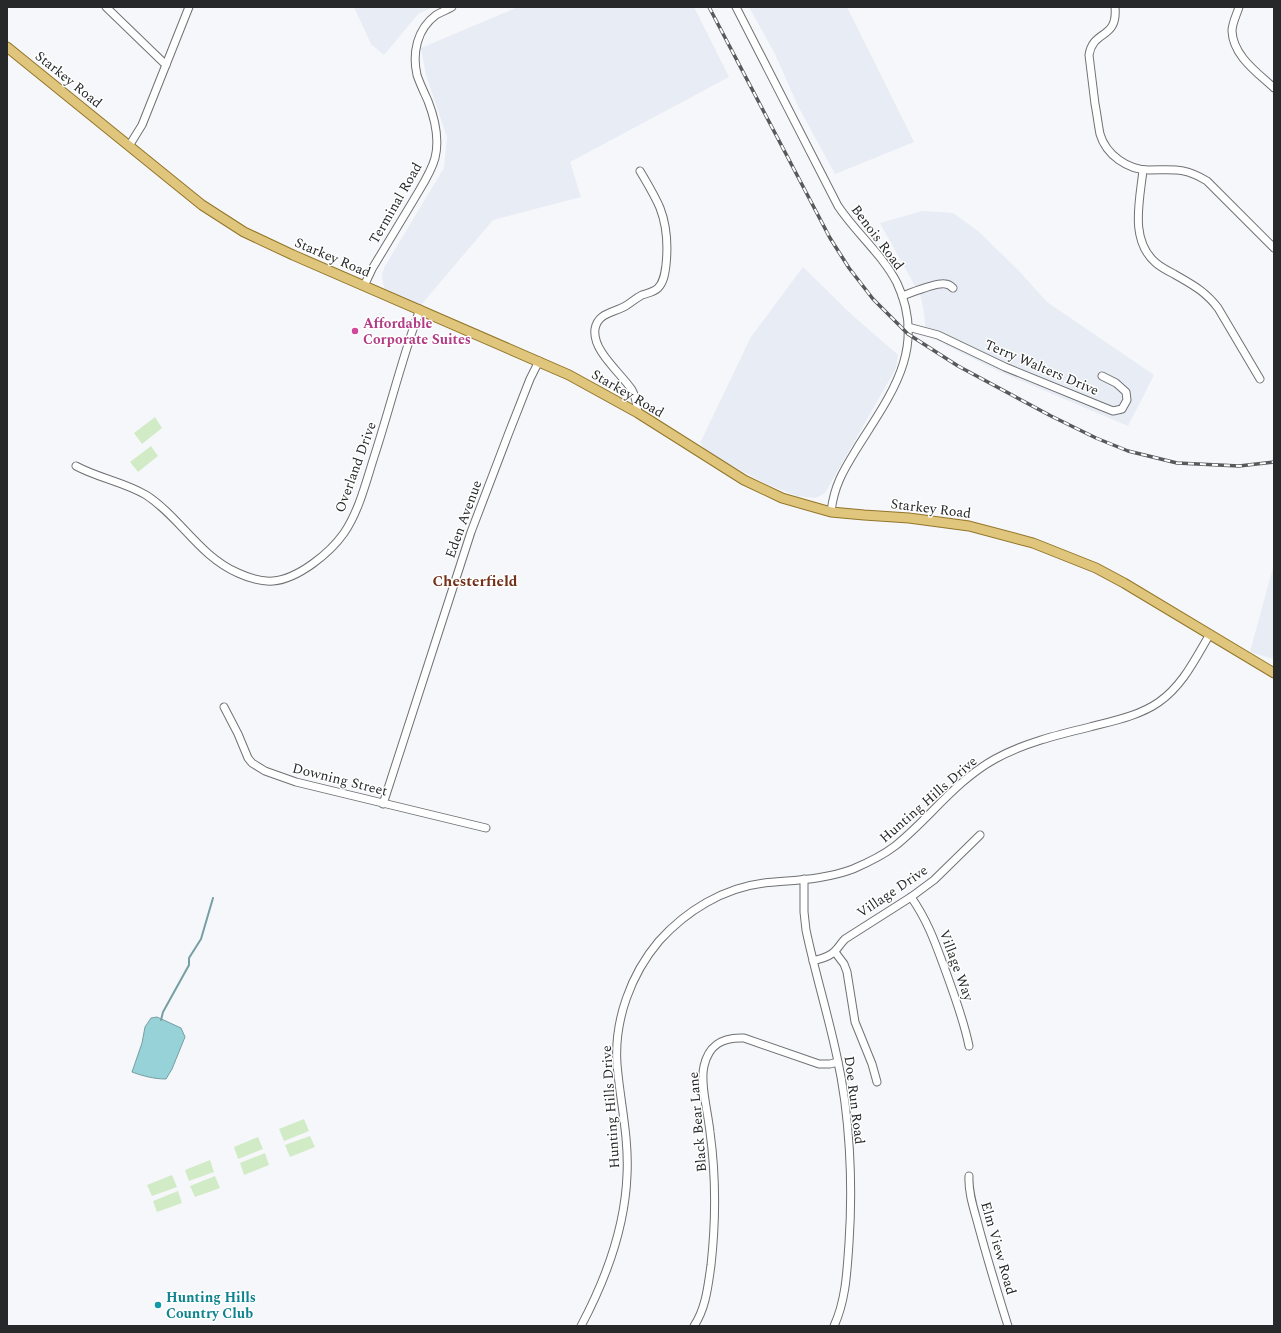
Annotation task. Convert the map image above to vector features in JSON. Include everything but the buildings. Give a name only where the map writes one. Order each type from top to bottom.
[{"type":"main road","name":"Starkey Road","points":[[7,47],[202,205],[228,222],[286,252],[539,361],[594,388],[638,413],[744,480],[782,498],[830,512],[939,521],[998,533],[1032,543],[1096,568],[1274,672]]},
{"type":"street","points":[[106,7],[166,65]]},
{"type":"street","points":[[129,146],[142,125],[189,7]]},
{"type":"street","name":"Terminal Road","points":[[364,286],[372,269],[432,166],[437,146],[437,137],[430,108],[415,66],[415,52],[418,40],[424,27],[436,15],[452,7]]},
{"type":"street","name":"Benois Road","points":[[736,7],[791,117],[838,206],[851,224],[889,269],[902,296],[908,315],[905,356],[899,376],[892,392],[838,481],[832,498],[830,512]]},
{"type":"street","points":[[1115,7],[1116,16],[1112,26],[1092,44],[1089,55],[1100,134],[1106,146],[1117,159],[1133,167],[1143,170],[1177,170],[1190,172],[1207,181],[1274,248]]},
{"type":"street","points":[[1239,7],[1232,31],[1238,50],[1251,68],[1274,88]]},
{"type":"street","points":[[1143,170],[1138,224],[1140,234],[1149,254],[1155,262],[1202,290],[1210,298],[1218,308],[1260,379]]},
{"type":"street","points":[[638,413],[637,403],[633,393],[601,351],[596,342],[594,331],[599,319],[603,315],[627,305],[636,298],[651,292],[660,286],[663,279],[667,253],[666,228],[660,208],[640,171]]},
{"type":"street","points":[[902,296],[917,292],[933,284],[944,283],[953,288]]},
{"type":"street","name":"Overland Drive","points":[[76,466],[146,495],[167,513],[209,555],[221,564],[236,572],[262,580],[272,581],[287,577],[302,570],[330,549],[344,532],[353,515],[367,481],[410,335],[420,309]]},
{"type":"street","name":"Terry Walters Drive","points":[[908,327],[926,331],[944,338],[987,359],[1113,411],[1122,409],[1127,400],[1126,392],[1116,383],[1102,376]]},
{"type":"street","name":"Eden Avenue","points":[[384,804],[471,532],[508,435],[539,361]]},
{"type":"street","name":"Hunting Hills Drive","points":[[581,1326],[600,1287],[610,1262],[623,1213],[627,1184],[628,1161],[624,1112],[617,1061],[617,1041],[620,1020],[625,1003],[637,975],[654,948],[670,930],[684,918],[713,899],[744,887],[833,875],[850,870],[886,853],[908,835],[963,782],[992,760],[1029,743],[1117,720],[1149,708],[1161,701],[1187,674],[1210,634]]},
{"type":"street","name":"Downing Street","points":[[224,707],[248,758],[260,769],[296,782],[486,828]]},
{"type":"street","name":"Village Drive","points":[[813,961],[835,952],[839,944],[845,939],[911,897],[938,876],[980,835]]},
{"type":"street","name":"Doe Run Road","points":[[804,879],[804,912],[806,930],[838,1062],[849,1149],[851,1191],[845,1288],[842,1307],[834,1326]]},
{"type":"street","name":"Village Way","points":[[911,897],[932,932],[964,1023],[969,1046]]},
{"type":"street","points":[[835,952],[844,964],[847,972],[855,1022],[872,1064],[877,1082]]},
{"type":"street","name":"Black Bear Lane","points":[[694,1326],[702,1310],[705,1299],[713,1242],[715,1183],[714,1161],[702,1076],[703,1067],[708,1054],[719,1042],[734,1037],[752,1040],[804,1060],[819,1064],[838,1062]]},
{"type":"street","name":"Elm View Road","points":[[969,1176],[970,1190],[977,1219],[994,1284],[1008,1326]]},
{"type":"shaded area","points":[[354,7],[433,7],[418,14],[384,55],[371,44]]},
{"type":"shaded area","points":[[518,7],[694,7],[729,77],[570,162],[581,197],[493,220],[421,305],[385,289],[382,274],[385,266],[444,168],[447,137],[426,75],[421,48]]},
{"type":"shaded area","points":[[749,7],[847,7],[914,142],[835,174],[798,106],[775,54]]},
{"type":"shaded area","points":[[922,211],[953,213],[978,231],[1020,272],[1047,302],[1154,375],[1128,426],[998,371],[926,335],[921,297],[880,223]]},
{"type":"shaded area","points":[[803,267],[852,315],[898,355],[896,368],[825,493],[816,498],[797,496],[764,483],[707,452],[700,443],[751,337]]},
{"type":"shaded area","points":[[1274,564],[1274,659],[1250,652]]},
{"type":"green space","points":[[155,417],[162,428],[142,444],[134,433]]},
{"type":"green space","points":[[151,446],[158,456],[138,472],[130,462]]},
{"type":"green space","points":[[304,1119],[309,1131],[284,1141],[279,1129]]},
{"type":"green space","points":[[310,1136],[315,1147],[290,1157],[285,1145]]},
{"type":"green space","points":[[258,1137],[263,1149],[238,1159],[234,1147]]},
{"type":"green space","points":[[265,1153],[269,1165],[244,1175],[240,1163]]},
{"type":"green space","points":[[210,1160],[214,1172],[189,1181],[185,1170]]},
{"type":"green space","points":[[172,1175],[177,1187],[152,1196],[147,1185]]},
{"type":"green space","points":[[215,1176],[220,1188],[195,1197],[190,1186]]},
{"type":"green space","points":[[178,1191],[182,1203],[157,1212],[153,1201]]},
{"type":"water","points":[[157,1017],[181,1028],[185,1037],[172,1069],[166,1079],[149,1077],[132,1072],[142,1043],[145,1027],[151,1018]]},
{"type":"waterway","points":[[161,1020],[163,1012],[189,965],[189,958],[201,939],[213,898]]},
{"type":"railway","points":[[709,7],[830,238],[849,268],[873,299],[908,334],[958,366],[1051,416],[1096,438],[1128,451],[1177,463],[1239,466],[1274,462]]},
{"type":"place","name":"Affordable Corporate Suites","points":[[355,331]]},
{"type":"place","name":"Hunting Hills Country Club","points":[[158,1305]]},
{"type":"district","name":"Chesterfield","points":[[475,581]]}]
